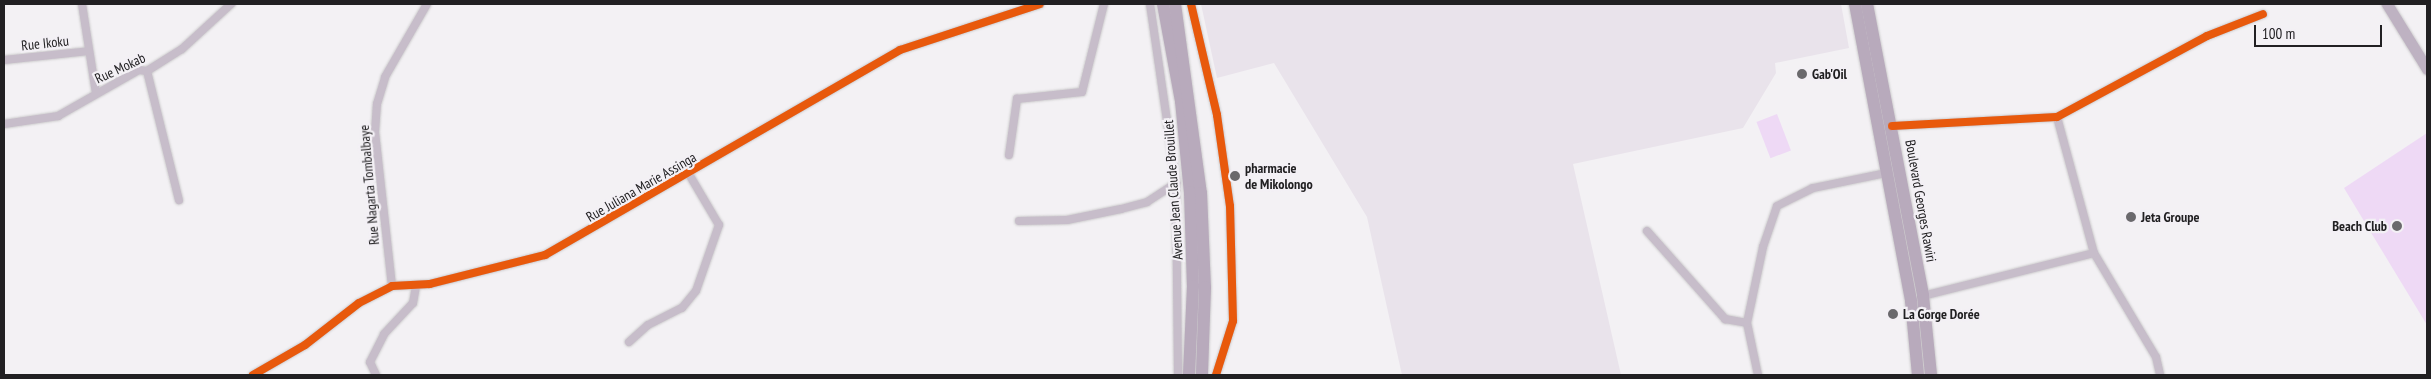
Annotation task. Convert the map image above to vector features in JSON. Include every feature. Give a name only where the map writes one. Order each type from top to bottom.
[{"type":"main road","name":"Avenue Jean Claude Brouillet","points":[[1163,4],[1181,102],[1190,192],[1194,286],[1189,375]]},
{"type":"main road","name":"Avenue Jean Claude Brouillet","points":[[1175,4],[1201,193],[1205,287],[1202,375]]},
{"type":"main road","name":"Boulevard Georges Rawiri","points":[[1855,4],[1911,301],[1918,375]]},
{"type":"main road","name":"Boulevard Georges Rawiri","points":[[1867,4],[1892,126],[1923,296],[1931,375]]},
{"type":"main road","points":[[2387,4],[2427,69]]},
{"type":"street","points":[[82,4],[96,93]]},
{"type":"street","name":"Rue Mokab","points":[[4,124],[58,116],[139,70],[147,71],[182,49],[231,4]]},
{"type":"street","name":"Rue Nagarta Tombalbaye","points":[[392,286],[375,120],[385,77],[427,4]]},
{"type":"street","name":"Rue Juliana Marie Assinga","points":[[254,375],[305,345],[359,303],[392,286],[416,286],[545,255],[689,174],[917,41],[1040,4]]},
{"type":"street","points":[[1009,155],[1017,99],[1082,92],[1104,4]]},
{"type":"street","points":[[1150,4],[1176,183],[1178,375]]},
{"type":"street","points":[[1191,4],[1218,124],[1230,206],[1233,321],[1216,375]]},
{"type":"street","points":[[1892,126],[2057,117],[2207,36],[2263,14]]},
{"type":"street","name":"Rue Ikoku","points":[[4,60],[89,51]]},
{"type":"street","points":[[147,71],[179,200]]},
{"type":"street","points":[[2057,117],[2094,252],[2147,342],[2160,375]]},
{"type":"street","points":[[1758,375],[1747,323],[1763,247],[1777,206],[1806,190],[1886,173]]},
{"type":"street","points":[[629,342],[687,303],[713,242],[719,225],[689,174]]},
{"type":"street","points":[[1019,221],[1067,220],[1121,209],[1147,202],[1176,183]]},
{"type":"street","points":[[1647,232],[1725,319],[1747,323]]},
{"type":"street","points":[[1923,296],[2094,252]]},
{"type":"street","points":[[376,375],[370,362],[384,334],[413,303],[416,286]]},
{"type":"shaded area","points":[[1201,4],[1841,4],[1849,48],[1775,63],[1776,73],[1743,128],[1573,164],[1621,375],[1402,375],[1367,217],[1274,63],[1217,78]]},
{"type":"shaded area","points":[[1777,114],[1791,150],[1770,158],[1756,122]]},
{"type":"shaded area","name":"Beach Club","points":[[2427,133],[2427,325],[2344,188]]},
{"type":"cycle path","points":[[253,375],[305,345],[359,303],[392,286],[430,284],[545,255],[900,50],[1040,4]]},
{"type":"cycle path","points":[[1191,4],[1217,115],[1230,206],[1233,321],[1216,375]]},
{"type":"cycle path","points":[[1892,126],[2057,117],[2207,36],[2263,14]]},
{"type":"place","name":"Gab'Oil","points":[[1802,74]]},
{"type":"place","name":"pharmacie de Mikolongo","points":[[1235,176]]},
{"type":"place","name":"Jeta Groupe","points":[[2131,217]]},
{"type":"place","name":"Beach Club","points":[[2397,226]]},
{"type":"place","name":"La Gorge Dorée","points":[[1893,314]]}]
